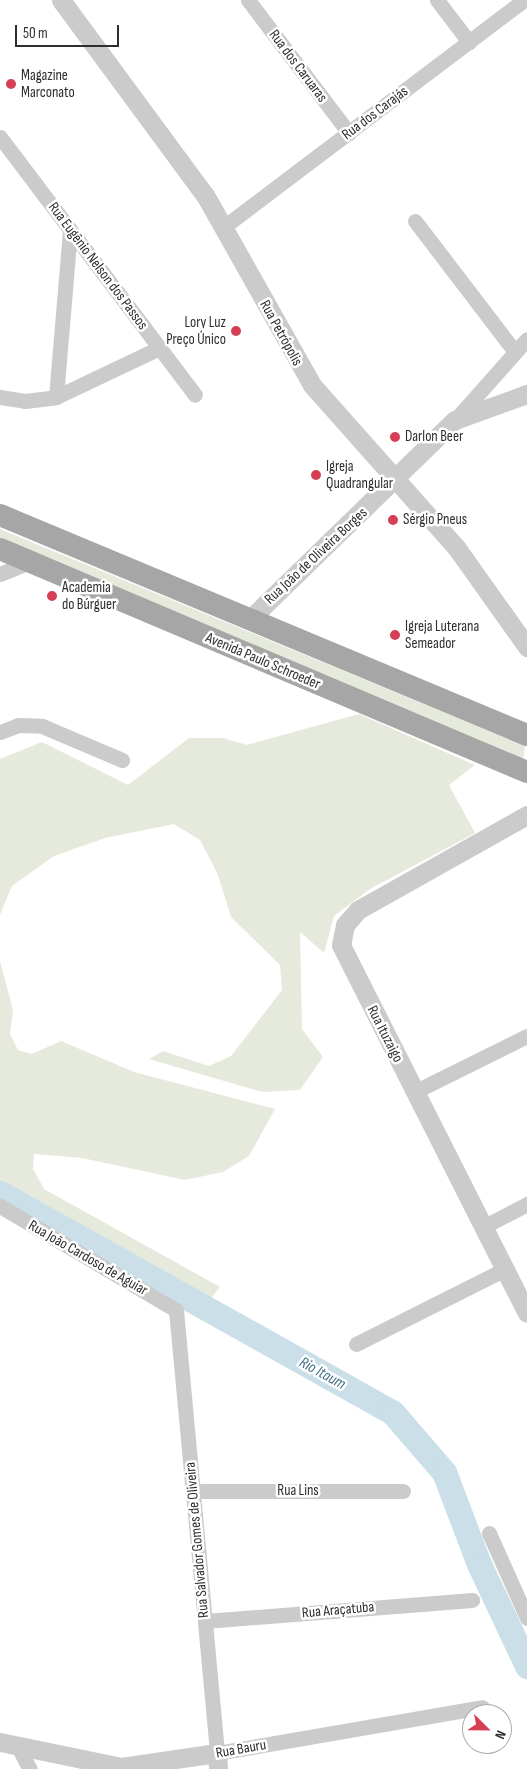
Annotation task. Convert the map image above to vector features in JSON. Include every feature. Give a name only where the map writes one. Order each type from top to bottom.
[{"type":"main road","points":[[0,515],[527,735]]},
{"type":"main road","name":"Avenida Paulo Schroeder","points":[[0,549],[527,772]]},
{"type":"street","name":"Rua Petrópolis","points":[[61,0],[225,226],[280,335],[312,385],[397,479],[473,568],[524,637]]},
{"type":"street","name":"Rua dos Caruaras","points":[[248,0],[349,133]]},
{"type":"street","points":[[437,0],[469,42]]},
{"type":"street","name":"Rua dos Carajás","points":[[225,226],[524,0]]},
{"type":"street","name":"Rua Eugênio Nelson dos Passos","points":[[0,137],[195,395]]},
{"type":"street","points":[[415,221],[515,352]]},
{"type":"street","points":[[56,397],[70,230]]},
{"type":"street","name":"Rua João de Oliveira Borges","points":[[249,620],[397,479],[455,420],[527,338]]},
{"type":"street","points":[[0,397],[25,401],[56,397],[159,348]]},
{"type":"street","points":[[455,420],[527,394]]},
{"type":"street","points":[[0,574],[30,562]]},
{"type":"street","points":[[0,732],[18,725],[42,726],[122,760]]},
{"type":"street","name":"Rua Ituzaigo","points":[[507,824],[527,806]]},
{"type":"street","name":"Rua Ituzaigo","points":[[527,815],[507,824],[368,904],[351,916],[341,934],[346,960],[527,1313]]},
{"type":"street","points":[[414,1092],[527,1036]]},
{"type":"street","points":[[483,1227],[527,1204]]},
{"type":"street","name":"Rua João Cardoso de Aguiar","points":[[0,1206],[176,1310]]},
{"type":"street","points":[[356,1344],[505,1269]]},
{"type":"street","name":"Rua Salvador Gomes de Oliveira","points":[[176,1310],[218,1761]]},
{"type":"street","name":"Rua Lins","points":[[193,1491],[403,1491]]},
{"type":"street","points":[[489,1533],[527,1618]]},
{"type":"street","name":"Rua Araçatuba","points":[[205,1621],[472,1600]]},
{"type":"street","name":"Rua Bauru","points":[[8,1744],[132,1767],[218,1761],[462,1711]]},
{"type":"street","points":[[8,1744],[30,1769]]},
{"type":"shaded area","points":[[0,529],[525,746],[523,763],[0,538]]},
{"type":"shaded area","points":[[359,714],[475,765],[449,785],[475,833],[370,889],[334,916],[324,953],[300,932],[302,1029],[323,1057],[300,1090],[262,1092],[149,1059],[163,1051],[209,1066],[231,1056],[282,990],[280,965],[231,917],[218,875],[200,840],[174,824],[105,838],[54,856],[12,886],[0,915],[0,759],[42,742],[128,785],[189,738],[223,738],[247,745]]},
{"type":"shaded area","points":[[0,961],[13,1010],[10,1034],[18,1050],[32,1054],[61,1041],[134,1072],[275,1109],[249,1156],[223,1172],[185,1180],[82,1158],[34,1154],[33,1169],[44,1189],[220,1287],[208,1302],[0,1186]]},
{"type":"waterway","name":"Rio Itaum","points":[[0,1193],[393,1413],[444,1472],[479,1564],[527,1666]]},
{"type":"place","name":"Magazine Marconato","points":[[11,84]]},
{"type":"place","name":"Lory Luz Preço Único","points":[[236,331]]},
{"type":"place","name":"Darlon Beer","points":[[395,437]]},
{"type":"place","name":"Igreja Quadrangular","points":[[316,475]]},
{"type":"place","name":"Sérgio Pneus","points":[[393,520]]},
{"type":"place","name":"Academia do Búrguer","points":[[52,596]]},
{"type":"place","name":"Igreja Luterana Semeador","points":[[395,635]]}]
